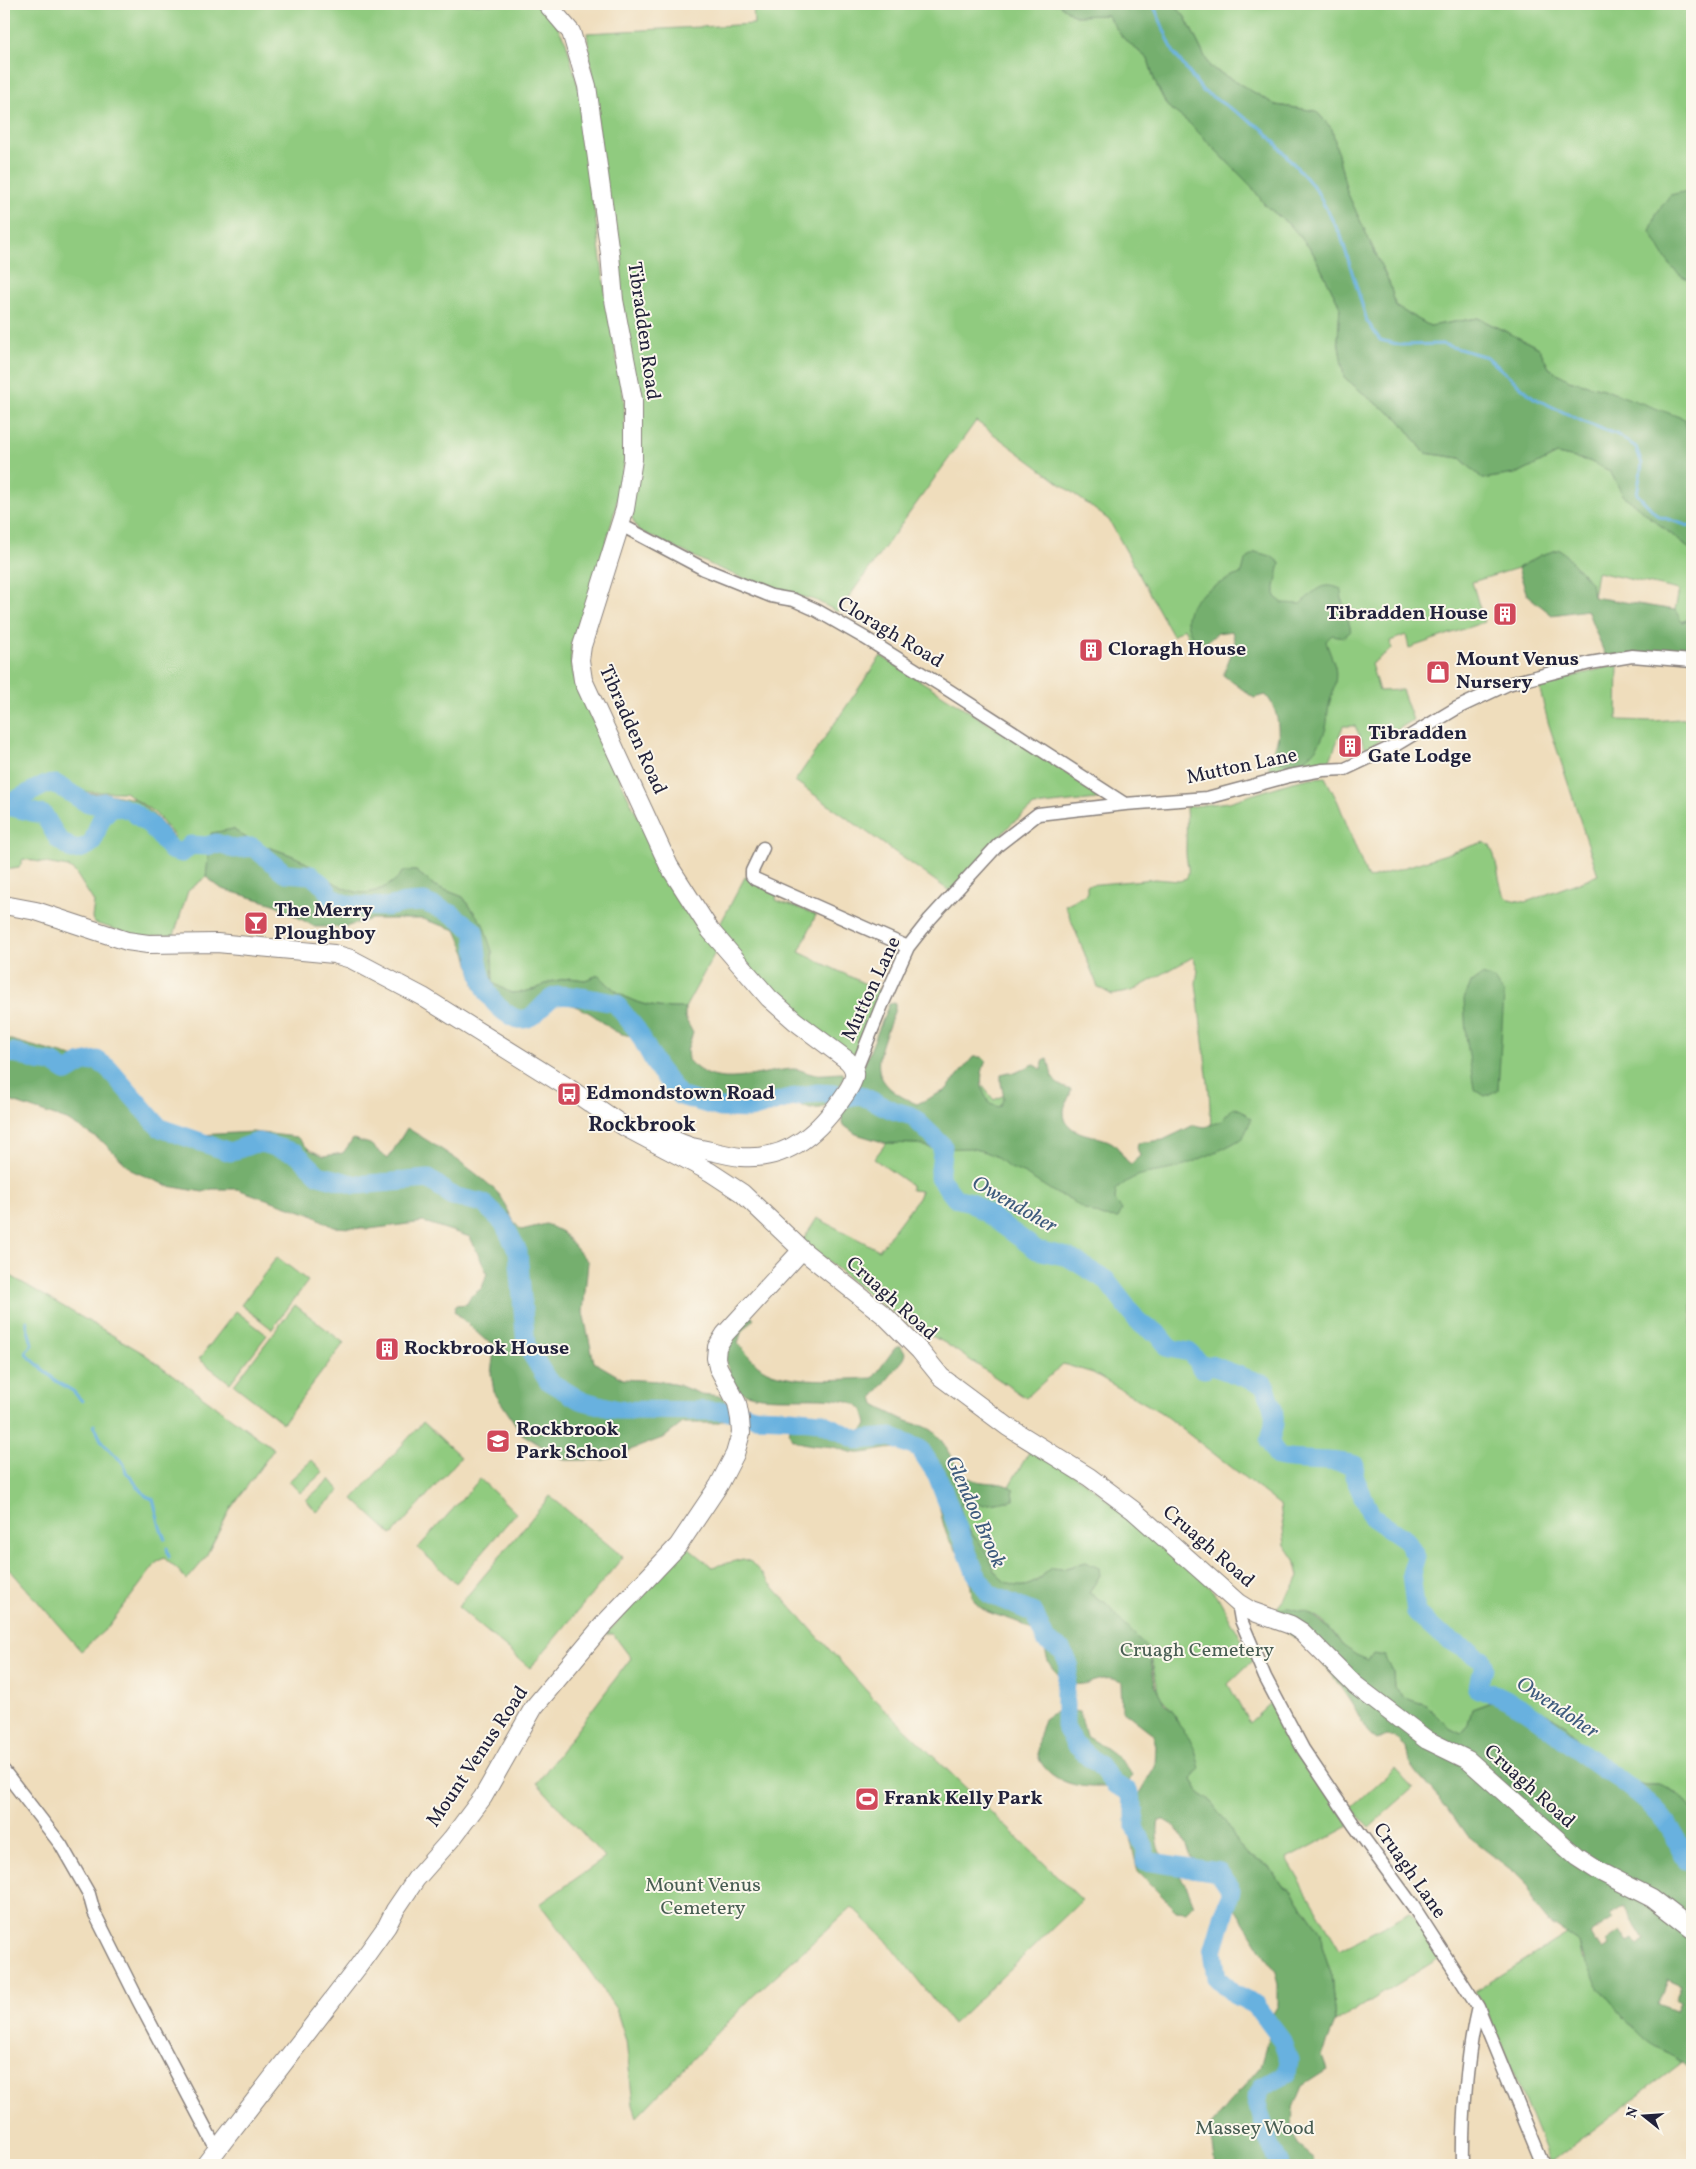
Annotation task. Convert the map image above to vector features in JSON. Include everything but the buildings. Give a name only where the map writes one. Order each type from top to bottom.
[{"type":"street","name":"Tibradden Road","points":[[547,4],[571,32],[587,86],[610,254],[614,300],[633,400],[632,468],[621,525],[582,646],[580,660],[583,680],[669,866],[710,930],[769,998],[795,1021],[852,1065],[853,1079]]},
{"type":"street","name":"Cloragh Road","points":[[621,525],[704,569],[771,596],[794,600],[816,610],[941,686],[1125,804]]},
{"type":"street","name":"Mutton Lane","points":[[853,1079],[878,1013],[908,947],[930,919],[998,845],[1038,814],[1125,804],[1207,798],[1289,776],[1323,770],[1345,769],[1392,747],[1457,708],[1508,684],[1590,663],[1632,656],[1692,661]]},
{"type":"street","points":[[763,848],[752,871],[752,876],[755,879],[908,947]]},
{"type":"street","points":[[4,905],[61,918],[126,941],[148,944],[216,943],[334,954],[351,959],[423,996],[564,1085],[625,1128],[710,1172],[742,1193],[802,1250]]},
{"type":"street","points":[[645,1139],[650,1135],[656,1134],[690,1146],[742,1157],[764,1155],[793,1148],[810,1135],[834,1110],[853,1079]]},
{"type":"street","name":"Mount Venus Road","points":[[205,2165],[216,2148],[357,1968],[387,1926],[395,1910],[416,1879],[483,1797],[534,1708],[604,1625],[678,1546],[697,1520],[719,1485],[735,1454],[741,1433],[737,1403],[718,1367],[716,1358],[717,1347],[725,1334],[802,1250]]},
{"type":"street","name":"Cruagh Road","points":[[802,1250],[885,1316],[941,1376],[965,1396],[1008,1427],[1089,1477],[1126,1505],[1238,1603],[1251,1611],[1291,1625],[1302,1632],[1355,1685],[1427,1740],[1468,1760],[1577,1857],[1597,1870],[1652,1898],[1692,1929]]},
{"type":"street","name":"Cruagh Lane","points":[[1238,1603],[1240,1620],[1265,1677],[1304,1749],[1354,1825],[1413,1906],[1478,2008],[1543,2165]]},
{"type":"street","points":[[4,1771],[61,1845],[89,1894],[94,1912],[216,2148]]},
{"type":"street","points":[[1463,2165],[1467,2092],[1474,2024],[1478,2008]]},
{"type":"green space","points":[[4,4],[539,4],[554,21],[566,42],[582,100],[585,141],[607,304],[624,400],[625,458],[615,510],[597,575],[571,645],[571,662],[575,681],[639,819],[675,887],[716,951],[685,1008],[659,1007],[637,1002],[618,992],[599,975],[585,980],[570,978],[549,982],[536,989],[511,993],[493,983],[492,951],[471,908],[463,897],[435,886],[416,871],[403,871],[392,883],[370,892],[346,889],[293,856],[255,842],[233,829],[210,848],[206,877],[188,891],[174,935],[138,936],[94,923],[92,918],[94,902],[75,872],[68,867],[23,859],[19,868],[4,870]],"holes":[[[53,778],[85,792],[125,792],[155,813],[175,837],[153,814],[134,799],[104,793],[85,794],[71,789]]]},
{"type":"green space","points":[[753,4],[1058,4],[1075,16],[1107,15],[1123,38],[1148,59],[1155,82],[1167,106],[1189,122],[1252,187],[1265,205],[1292,227],[1312,251],[1340,306],[1338,339],[1344,377],[1370,399],[1399,419],[1425,453],[1460,458],[1483,479],[1520,473],[1557,454],[1589,461],[1610,471],[1623,495],[1692,551],[1692,618],[1681,622],[1675,610],[1679,590],[1597,572],[1593,597],[1541,555],[1518,568],[1472,582],[1484,622],[1409,648],[1406,635],[1390,641],[1392,649],[1371,664],[1379,691],[1402,690],[1413,720],[1366,749],[1355,726],[1343,726],[1329,763],[1268,775],[1284,717],[1235,612],[1192,645],[1184,628],[1173,636],[1109,520],[976,421],[838,612],[815,600],[770,589],[718,568],[638,530],[632,518],[629,349],[605,184],[587,33],[754,24]]},
{"type":"green space","points":[[1058,4],[1174,4],[1185,17],[1210,67],[1276,105],[1316,111],[1332,129],[1347,192],[1390,285],[1396,307],[1430,326],[1478,318],[1539,348],[1549,368],[1569,380],[1603,389],[1685,419],[1687,439],[1692,444],[1692,551],[1623,495],[1610,471],[1589,461],[1557,454],[1520,473],[1483,479],[1460,458],[1425,453],[1399,419],[1370,399],[1344,377],[1338,339],[1340,306],[1312,251],[1292,227],[1265,205],[1252,187],[1189,123],[1167,106],[1155,82],[1148,59],[1123,38],[1107,15],[1075,16]]},
{"type":"green space","points":[[1174,4],[1692,4],[1692,444],[1631,400],[1603,389],[1569,380],[1549,368],[1539,348],[1478,318],[1430,326],[1396,307],[1390,285],[1347,192],[1332,129],[1316,111],[1276,105],[1210,67],[1185,17]]},
{"type":"green space","points":[[1692,190],[1692,280],[1672,268],[1650,232],[1656,214],[1670,195]]},
{"type":"green space","points":[[1560,549],[1591,583],[1593,597],[1675,610],[1682,622],[1692,618],[1692,655],[1605,655],[1587,610],[1552,615],[1527,595],[1518,568],[1541,555]]},
{"type":"green space","points":[[1255,552],[1271,556],[1280,563],[1275,597],[1283,603],[1300,604],[1323,587],[1328,586],[1341,589],[1343,605],[1351,631],[1344,637],[1332,635],[1326,641],[1335,667],[1336,677],[1328,708],[1326,728],[1314,751],[1309,756],[1295,762],[1278,761],[1277,719],[1275,711],[1266,695],[1254,698],[1223,675],[1235,644],[1232,631],[1218,633],[1205,643],[1192,637],[1187,624],[1188,613],[1198,597],[1215,586],[1242,573],[1245,561]]},
{"type":"green space","points":[[881,656],[1102,795],[1097,799],[1034,806],[1010,825],[951,892],[795,781]]},
{"type":"green space","points":[[1618,664],[1617,720],[1653,721],[1692,718],[1692,1811],[1677,1793],[1659,1785],[1645,1785],[1629,1781],[1610,1771],[1564,1724],[1513,1694],[1472,1709],[1468,1725],[1461,1733],[1449,1727],[1427,1705],[1404,1698],[1394,1687],[1393,1672],[1349,1651],[1320,1620],[1307,1613],[1292,1609],[1276,1609],[1293,1588],[1299,1576],[1295,1560],[1285,1545],[1280,1505],[1160,1412],[1093,1373],[1063,1364],[1026,1398],[945,1343],[909,1324],[870,1296],[803,1240],[817,1218],[879,1250],[918,1198],[921,1191],[911,1190],[911,1185],[874,1159],[886,1143],[918,1144],[935,1149],[973,1074],[994,1100],[1045,1075],[1061,1139],[1117,1170],[1146,1157],[1212,1143],[1209,1091],[1196,983],[1198,970],[1193,957],[1132,991],[1112,995],[1098,987],[1065,905],[1087,894],[1087,885],[1155,879],[1179,881],[1186,879],[1188,869],[1186,807],[1229,802],[1289,783],[1325,777],[1338,802],[1368,879],[1484,842],[1490,846],[1494,855],[1502,891],[1507,898],[1513,900],[1526,902],[1598,875],[1548,722],[1539,686]]},
{"type":"green space","points":[[233,829],[255,842],[293,856],[346,889],[370,892],[383,888],[396,879],[403,871],[416,871],[435,886],[463,897],[483,924],[492,951],[493,983],[511,993],[536,989],[549,982],[570,978],[585,980],[599,975],[627,998],[659,1007],[685,1008],[685,1018],[693,1033],[687,1050],[688,1060],[700,1070],[712,1076],[739,1078],[794,1069],[812,1074],[843,1073],[844,1079],[829,1103],[821,1108],[810,1109],[794,1103],[780,1104],[767,1100],[725,1111],[708,1111],[677,1098],[663,1089],[653,1074],[648,1061],[648,1054],[635,1036],[615,1031],[584,1010],[555,1000],[546,1005],[538,1018],[527,1024],[513,1022],[489,1006],[475,987],[467,955],[456,930],[422,919],[372,919],[345,927],[315,927],[274,904],[222,889],[206,877],[211,833]]},
{"type":"green space","points":[[745,877],[777,892],[776,900],[816,915],[799,952],[880,991],[868,1027],[854,1057],[785,1005],[716,932]]},
{"type":"green space","points":[[1482,975],[1494,979],[1504,994],[1498,1090],[1485,1096],[1474,1089],[1466,1036],[1464,999],[1471,983]]},
{"type":"green space","points":[[895,1003],[895,1009],[880,1053],[879,1065],[881,1076],[887,1086],[899,1095],[917,1104],[946,1090],[973,1057],[982,1057],[986,1061],[982,1072],[982,1088],[990,1104],[999,1107],[1004,1098],[1001,1074],[1015,1073],[1034,1064],[1041,1069],[1044,1060],[1048,1059],[1056,1082],[1071,1090],[1064,1112],[1070,1126],[1076,1131],[1114,1144],[1131,1164],[1140,1156],[1137,1148],[1138,1143],[1163,1140],[1194,1125],[1205,1127],[1221,1121],[1234,1107],[1243,1111],[1251,1119],[1243,1137],[1231,1145],[1187,1164],[1136,1177],[1123,1184],[1116,1190],[1115,1200],[1122,1210],[1118,1218],[1104,1217],[1083,1209],[1070,1199],[1057,1194],[1025,1174],[1008,1167],[995,1156],[982,1151],[970,1148],[935,1149],[918,1144],[886,1143],[856,1134],[842,1124],[842,1112],[858,1089],[863,1068],[889,1004]]},
{"type":"green space","points":[[4,1038],[76,1058],[94,1057],[108,1059],[153,1110],[177,1130],[200,1135],[252,1132],[297,1137],[310,1150],[324,1156],[343,1153],[353,1139],[370,1144],[388,1159],[407,1128],[453,1157],[486,1182],[500,1195],[513,1220],[521,1230],[546,1224],[562,1232],[588,1262],[583,1312],[594,1362],[623,1379],[658,1381],[678,1385],[701,1394],[721,1396],[724,1398],[730,1418],[716,1423],[683,1423],[665,1437],[604,1460],[564,1460],[522,1434],[494,1392],[491,1373],[495,1344],[485,1340],[454,1311],[456,1305],[467,1304],[470,1297],[482,1288],[487,1273],[470,1237],[424,1222],[369,1229],[334,1227],[310,1214],[237,1189],[212,1189],[203,1192],[168,1186],[133,1171],[103,1142],[67,1120],[4,1099]]},
{"type":"green space","points":[[277,1257],[308,1281],[272,1329],[241,1305]]},
{"type":"green space","points":[[4,1272],[143,1353],[274,1449],[231,1508],[204,1560],[187,1580],[164,1558],[158,1561],[107,1628],[81,1651],[4,1563]]},
{"type":"green space","points":[[295,1305],[344,1343],[283,1423],[234,1385]]},
{"type":"green space","points":[[236,1311],[267,1335],[230,1383],[199,1359]]},
{"type":"green space","name":"Massey Wood","points":[[748,1314],[754,1319],[741,1333],[738,1343],[753,1361],[762,1368],[783,1376],[822,1380],[873,1378],[895,1348],[900,1346],[906,1354],[904,1359],[873,1397],[875,1405],[934,1432],[959,1469],[969,1478],[980,1482],[1003,1484],[1013,1489],[1014,1500],[982,1505],[963,1501],[960,1507],[966,1526],[986,1550],[994,1570],[1002,1579],[1009,1584],[1023,1586],[1037,1581],[1050,1568],[1063,1569],[1086,1562],[1099,1568],[1100,1575],[1089,1593],[1106,1603],[1149,1649],[1155,1685],[1164,1703],[1174,1712],[1179,1725],[1189,1737],[1195,1749],[1200,1769],[1195,1773],[1192,1780],[1200,1793],[1212,1803],[1227,1823],[1237,1843],[1248,1855],[1270,1867],[1282,1886],[1291,1890],[1321,1933],[1322,1946],[1331,1973],[1335,2023],[1322,2056],[1327,2070],[1302,2086],[1293,2108],[1292,2131],[1299,2146],[1315,2159],[1313,2165],[1216,2165],[1210,2126],[1260,2067],[1268,2039],[1267,2024],[1278,2005],[1278,1985],[1275,1972],[1210,1869],[1191,1857],[1184,1839],[1174,1826],[1164,1820],[1158,1820],[1159,1847],[1163,1858],[1185,1883],[1194,1905],[1187,1912],[1177,1911],[1138,1872],[1127,1825],[1131,1807],[1155,1766],[1156,1746],[1153,1734],[1122,1710],[1121,1682],[1106,1679],[1081,1684],[1066,1682],[1049,1662],[1040,1640],[1034,1633],[1018,1622],[991,1613],[977,1605],[972,1595],[968,1568],[946,1533],[934,1484],[925,1467],[912,1453],[891,1448],[854,1453],[833,1447],[802,1443],[792,1439],[789,1433],[791,1423],[799,1421],[860,1432],[867,1425],[865,1415],[863,1410],[854,1403],[839,1399],[761,1397],[746,1394],[737,1388],[725,1361],[725,1346],[732,1333]]},
{"type":"green space","points":[[423,1422],[461,1457],[392,1535],[353,1499]]},
{"type":"green space","name":"Cruagh Cemetery","points":[[1031,1449],[1088,1484],[1200,1577],[1218,1597],[1253,1660],[1228,1684],[1249,1723],[1273,1701],[1349,1826],[1287,1859],[1340,1950],[1410,1912],[1441,1957],[1335,2023],[1331,1973],[1322,1946],[1321,1933],[1291,1890],[1282,1886],[1270,1867],[1248,1855],[1237,1843],[1212,1803],[1200,1793],[1192,1780],[1195,1773],[1177,1732],[1173,1711],[1159,1695],[1150,1651],[1141,1645],[1106,1603],[1089,1593],[1100,1575],[1086,1562],[1062,1569],[1050,1568],[1037,1581],[1023,1586],[1009,1584],[995,1572],[988,1554],[966,1526],[960,1507],[963,1501],[982,1505],[1014,1500],[1013,1489],[1009,1486]]},
{"type":"green space","points":[[312,1460],[323,1472],[300,1493],[289,1481]]},
{"type":"green space","points":[[330,1479],[340,1491],[317,1512],[306,1500]]},
{"type":"green space","points":[[480,1479],[516,1513],[456,1583],[418,1548]]},
{"type":"green space","points":[[550,1496],[623,1557],[530,1668],[458,1607]]},
{"type":"green space","name":"Mount Venus Cemetery","points":[[687,1546],[712,1567],[743,1559],[751,1562],[873,1698],[1082,1900],[953,2024],[886,1940],[852,1907],[753,1996],[637,2117],[633,2105],[626,2041],[616,2009],[540,1904],[605,1858],[537,1783],[631,1658],[613,1634],[606,1634]]},
{"type":"green space","points":[[1289,1608],[1307,1612],[1330,1629],[1342,1645],[1356,1655],[1368,1660],[1373,1654],[1385,1656],[1393,1672],[1394,1687],[1404,1698],[1427,1705],[1449,1727],[1461,1733],[1468,1725],[1472,1709],[1513,1694],[1564,1724],[1610,1771],[1629,1781],[1645,1785],[1659,1785],[1672,1790],[1683,1799],[1692,1811],[1692,2071],[1681,2060],[1648,2042],[1623,2017],[1596,1983],[1586,1964],[1579,1942],[1547,1921],[1535,1906],[1530,1887],[1518,1875],[1467,1836],[1448,1809],[1409,1763],[1406,1747],[1396,1738],[1387,1736],[1377,1740],[1368,1732],[1328,1669],[1300,1641],[1273,1625],[1276,1609]],"holes":[[[1624,1906],[1645,1940],[1638,1946],[1633,1940],[1628,1943],[1620,1931],[1606,1941],[1609,1946],[1603,1950],[1598,1943],[1595,1943],[1590,1934],[1613,1919],[1610,1915]],[[1667,1979],[1681,1985],[1675,1999],[1680,2001],[1676,2011],[1657,2004]]]},
{"type":"green space","points":[[1066,1710],[1080,1712],[1086,1736],[1112,1752],[1122,1762],[1132,1775],[1128,1784],[1112,1787],[1076,1785],[1059,1779],[1045,1768],[1038,1756],[1038,1740],[1044,1719],[1053,1713]]},
{"type":"green space","points":[[1395,1768],[1413,1788],[1369,1827],[1351,1808]]},
{"type":"green space","points":[[1567,1934],[1579,1942],[1582,1958],[1649,2042],[1684,2061],[1550,2163],[1496,2030],[1482,2002],[1474,1992]]},
{"type":"waterway","points":[[1153,4],[1174,53],[1203,91],[1263,129],[1315,188],[1341,236],[1367,321],[1380,340],[1401,345],[1442,344],[1487,357],[1534,398],[1586,423],[1616,434],[1636,447],[1642,464],[1637,494],[1658,516],[1692,527]]},
{"type":"waterway","name":"Owendoher","points":[[12,807],[14,801],[44,785],[56,784],[85,802],[93,804],[104,802],[130,810],[151,826],[171,850],[182,853],[190,845],[207,846],[216,843],[234,849],[253,847],[285,873],[311,875],[324,886],[331,897],[347,905],[386,907],[424,902],[452,914],[474,931],[481,976],[490,997],[497,1006],[511,1016],[522,1019],[535,1014],[554,997],[575,996],[615,1003],[637,1030],[657,1067],[680,1096],[720,1108],[751,1109],[785,1099],[817,1093],[836,1094],[843,1098],[860,1095],[892,1110],[912,1116],[943,1146],[939,1177],[955,1198],[971,1202],[1037,1250],[1068,1257],[1106,1280],[1140,1324],[1157,1333],[1169,1348],[1189,1352],[1197,1360],[1201,1368],[1205,1369],[1210,1365],[1265,1385],[1274,1413],[1274,1426],[1269,1441],[1278,1457],[1355,1465],[1354,1476],[1372,1517],[1406,1540],[1416,1557],[1411,1574],[1416,1613],[1438,1633],[1482,1659],[1485,1668],[1480,1676],[1478,1689],[1493,1693],[1521,1707],[1633,1790],[1664,1820],[1688,1860],[1692,1862]]},
{"type":"waterway","name":"Owendoher","points":[[4,807],[12,807],[44,815],[58,839],[73,850],[88,846],[91,843],[103,816],[113,806]]},
{"type":"waterway","name":"Glendoo Brook","points":[[4,1055],[13,1052],[37,1061],[53,1063],[67,1072],[82,1063],[97,1060],[108,1068],[160,1128],[230,1152],[258,1142],[296,1153],[319,1175],[356,1185],[429,1179],[452,1196],[483,1203],[503,1222],[518,1252],[526,1345],[548,1381],[580,1400],[618,1410],[732,1411],[754,1417],[780,1418]]},
{"type":"waterway","points":[[27,1321],[32,1345],[26,1351],[27,1355],[56,1381],[73,1391],[82,1401]]},
{"type":"waterway","name":"Glendoo Brook","points":[[790,1419],[820,1422],[858,1440],[891,1437],[920,1449],[937,1475],[975,1572],[989,1594],[1034,1613],[1046,1641],[1062,1651],[1069,1664],[1065,1692],[1065,1726],[1075,1744],[1100,1766],[1114,1784],[1128,1791],[1135,1811],[1135,1827],[1146,1850],[1145,1861],[1219,1872],[1231,1890],[1213,1951],[1217,1978],[1234,1994],[1255,2005],[1282,2041],[1289,2060],[1287,2074],[1262,2087],[1256,2099],[1267,2138],[1280,2165]]},
{"type":"waterway","points":[[94,1425],[102,1442],[124,1464],[126,1472],[146,1496],[153,1499],[165,1539]]},
{"type":"waterway","points":[[167,1548],[169,1557]]},
{"type":"place","name":"Tibradden House","points":[[1505,614]]},
{"type":"place","name":"Cloragh House","points":[[1091,650]]},
{"type":"place","name":"Mount Venus Nursery","points":[[1438,672]]},
{"type":"place","name":"Tibradden Gate Lodge","points":[[1350,746]]},
{"type":"place","name":"The Merry Ploughboy","points":[[256,923]]},
{"type":"place","name":"Edmondstown Road","points":[[569,1094]]},
{"type":"place","name":"Rockbrook House","points":[[387,1349]]},
{"type":"place","name":"Rockbrook Park School","points":[[498,1441]]},
{"type":"place","name":"Frank Kelly Park","points":[[867,1799]]},
{"type":"district","name":"Rockbrook","points":[[642,1125]]}]
